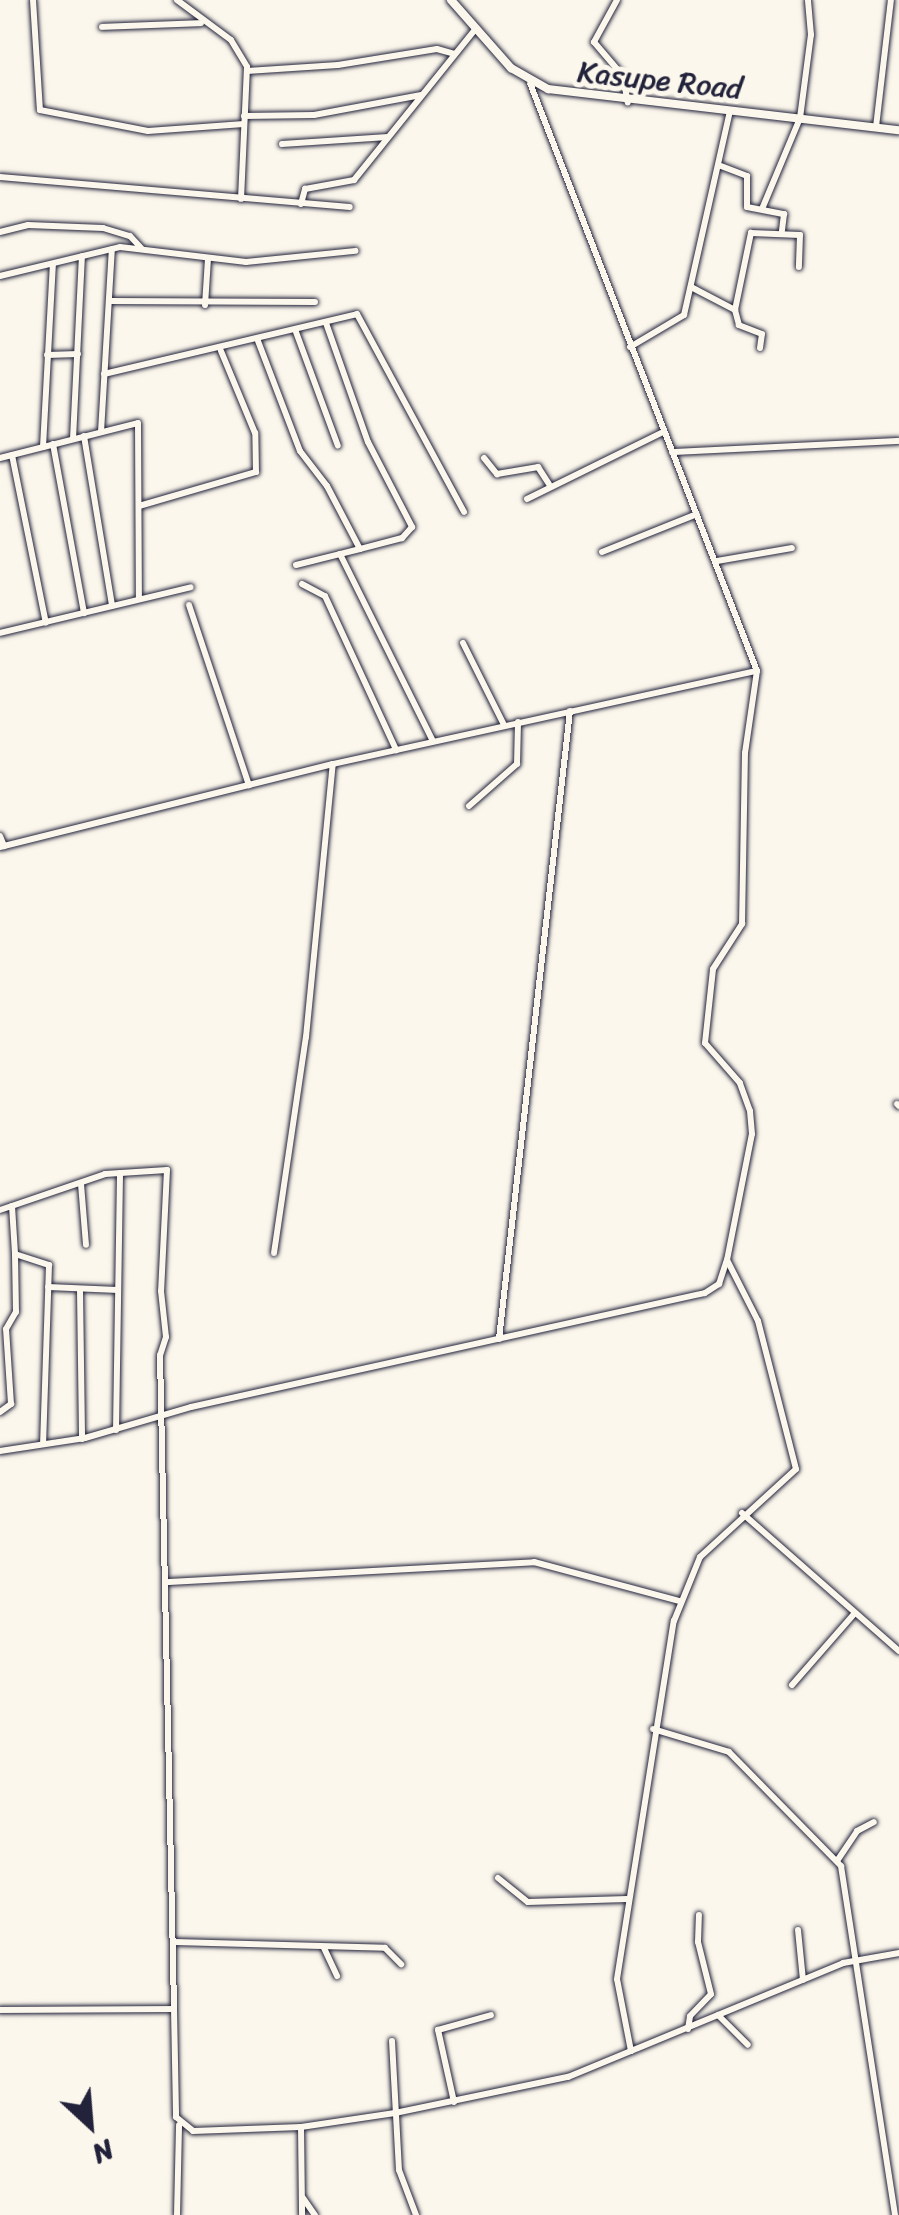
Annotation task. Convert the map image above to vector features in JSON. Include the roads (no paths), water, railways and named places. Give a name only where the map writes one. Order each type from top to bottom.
[{"type":"street","points":[[33,0],[40,110],[148,131],[314,116],[399,94],[422,95]]},
{"type":"street","points":[[177,0],[231,40],[248,71],[241,199]]},
{"type":"street","points":[[0,1451],[82,1439],[145,1421],[714,1290],[727,1260],[752,1134],[740,1083],[705,1043],[706,1010],[713,969],[742,924],[745,753],[757,671],[530,82],[452,0]]},
{"type":"street","points":[[616,0],[594,42],[624,76],[628,103]]},
{"type":"street","points":[[762,209],[800,118],[808,0]]},
{"type":"street","points":[[876,127],[891,0]]},
{"type":"street","points":[[102,26],[202,22]]},
{"type":"street","points":[[300,204],[305,189],[352,182],[476,28]]},
{"type":"street","points":[[248,71],[338,66],[437,48],[454,54]]},
{"type":"street","name":"Kasupe Road","points":[[530,82],[628,103],[899,130]]},
{"type":"street","points":[[630,347],[681,318],[722,166],[730,111]]},
{"type":"street","points":[[282,144],[389,137]]},
{"type":"street","points":[[722,166],[747,176],[746,206],[784,214],[782,231]]},
{"type":"street","points":[[0,176],[350,207]]},
{"type":"street","points":[[0,232],[34,225],[103,228],[130,236],[142,248]]},
{"type":"street","points":[[760,348],[762,334],[739,325],[734,310],[751,233],[782,231],[802,236],[800,267]]},
{"type":"street","points":[[0,276],[112,249],[142,248],[208,259],[277,261],[355,250]]},
{"type":"street","points":[[101,432],[112,249]]},
{"type":"street","points":[[73,439],[82,256]]},
{"type":"street","points":[[206,305],[208,259]]},
{"type":"street","points":[[43,447],[52,264]]},
{"type":"street","points":[[690,286],[734,310]]},
{"type":"street","points":[[109,302],[315,302]]},
{"type":"street","points":[[104,374],[222,351],[358,315],[464,512]]},
{"type":"street","points":[[296,565],[408,536],[412,527],[368,442],[326,323]]},
{"type":"street","points":[[296,332],[338,446]]},
{"type":"street","points":[[258,341],[302,455],[327,486],[360,548]]},
{"type":"street","points":[[139,506],[256,472],[255,433],[222,351]]},
{"type":"street","points":[[47,355],[78,354]]},
{"type":"street","points":[[0,458],[138,424],[139,599]]},
{"type":"street","points":[[527,500],[549,484],[663,432]]},
{"type":"street","points":[[84,436],[112,606]]},
{"type":"street","points":[[672,452],[899,441]]},
{"type":"street","points":[[53,444],[84,613]]},
{"type":"street","points":[[12,455],[46,622]]},
{"type":"street","points":[[484,458],[497,474],[538,467],[549,484]]},
{"type":"street","points":[[602,552],[697,514]]},
{"type":"street","points":[[716,561],[792,548]]},
{"type":"street","points":[[340,554],[433,741]]},
{"type":"street","points":[[302,584],[326,596],[396,750]]},
{"type":"street","points":[[0,634],[191,586]]},
{"type":"street","points":[[189,605],[249,785]]},
{"type":"street","points":[[463,642],[504,725]]},
{"type":"street","points":[[0,836],[2,847],[333,764],[757,671]]},
{"type":"street","points":[[499,1339],[570,710]]},
{"type":"street","points":[[469,806],[516,765],[518,722]]},
{"type":"street","points":[[274,1253],[306,1036],[333,764]]},
{"type":"street","points":[[0,1210],[120,1173],[167,1170],[162,1417],[174,2009],[180,2124],[177,2215]]},
{"type":"street","points":[[116,1430],[120,1173]]},
{"type":"street","points":[[81,1184],[86,1246]]},
{"type":"street","points":[[0,1412],[11,1404],[6,1329],[16,1312],[12,1206]]},
{"type":"street","points":[[15,1254],[48,1262],[43,1443]]},
{"type":"street","points":[[631,2051],[616,1987],[653,1728],[680,1601],[700,1558],[742,1513],[789,1477],[796,1462],[758,1321],[727,1260]]},
{"type":"street","points":[[48,1287],[119,1290]]},
{"type":"street","points":[[80,1291],[82,1439]]},
{"type":"street","points":[[145,1421],[163,1435]]},
{"type":"street","points":[[742,1513],[899,1651]]},
{"type":"street","points":[[168,1582],[534,1562],[680,1601]]},
{"type":"street","points":[[792,1685],[854,1614]]},
{"type":"street","points":[[653,1728],[729,1752],[837,1860],[858,1958],[895,2215]]},
{"type":"street","points":[[837,1860],[857,1831],[874,1822]]},
{"type":"street","points":[[498,1878],[528,1902],[627,1898]]},
{"type":"street","points":[[688,2029],[690,2016],[711,1994],[698,1942],[700,1915]]},
{"type":"street","points":[[798,1930],[804,1980]]},
{"type":"street","points":[[175,1942],[385,1948],[402,1964]]},
{"type":"street","points":[[324,1948],[337,1976]]},
{"type":"street","points":[[180,2124],[193,2132],[301,2127],[454,2102],[568,2077],[858,1958],[899,1953]]},
{"type":"street","points":[[0,2010],[174,2009]]},
{"type":"street","points":[[454,2102],[438,2030],[491,2015]]},
{"type":"street","points":[[718,2015],[748,2044]]},
{"type":"street","points":[[392,2041],[399,2082],[395,2113],[403,2194],[416,2215]]},
{"type":"street","points":[[301,2127],[302,2215]]},
{"type":"street","points":[[302,2197],[315,2215]]}]
